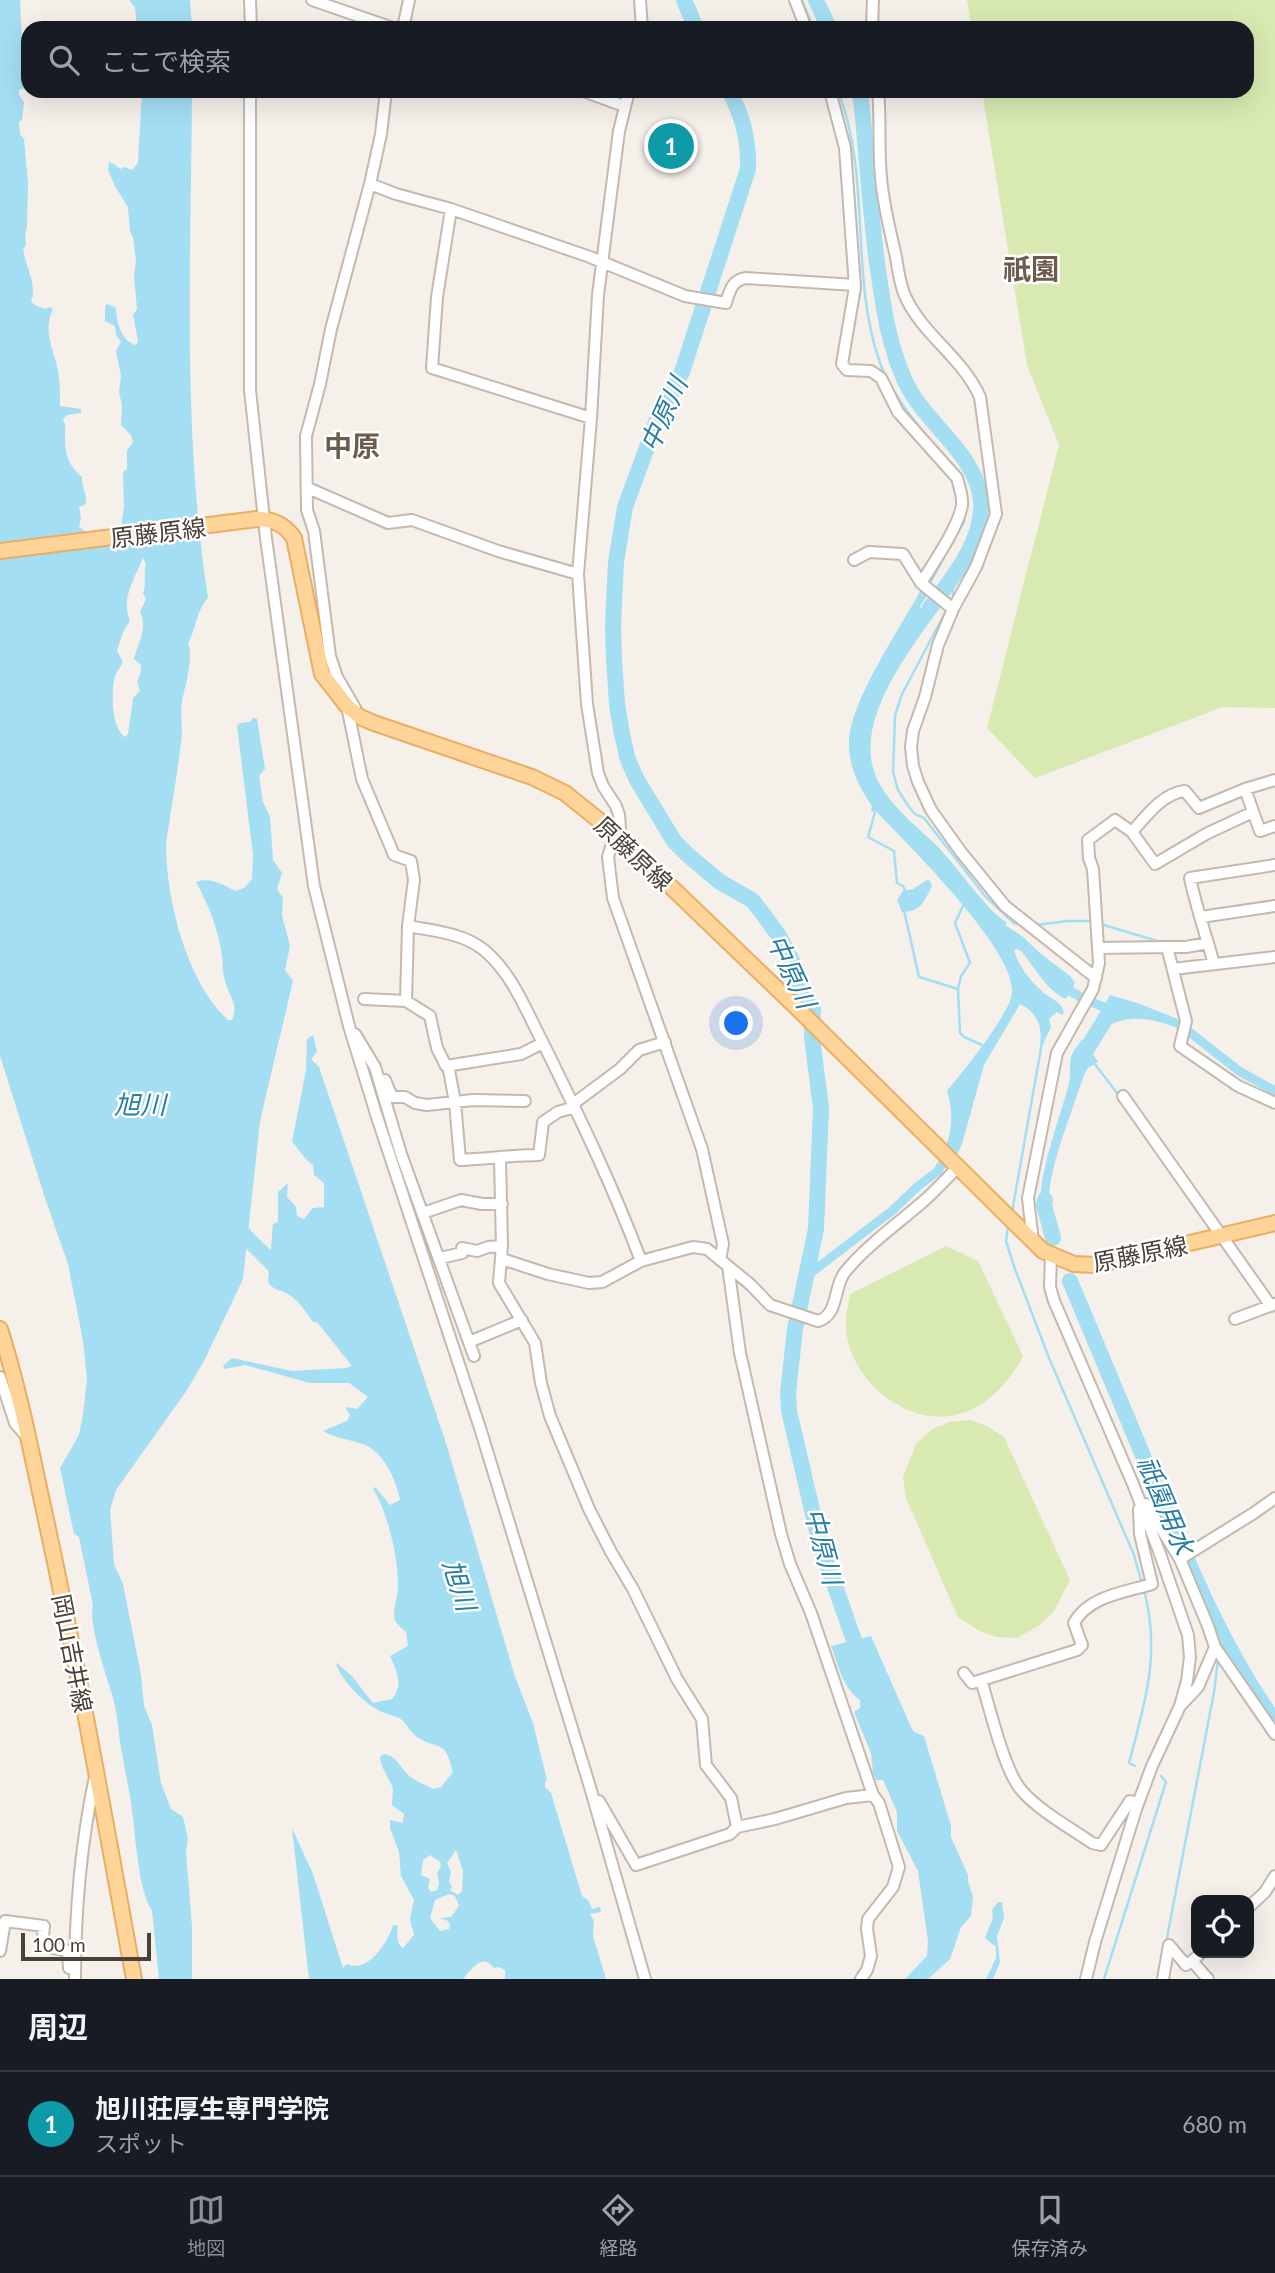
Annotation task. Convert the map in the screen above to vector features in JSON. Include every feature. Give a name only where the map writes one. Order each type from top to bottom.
[{"type":"main road","name":"原藤原線","points":[[0,551],[261,519],[278,522],[287,528],[294,538],[322,674],[347,706],[360,717],[551,785],[579,802],[616,834],[797,1008],[1033,1243],[1051,1256],[1074,1264],[1096,1265],[1275,1223]]},
{"type":"main road","name":"岡山吉井線","points":[[0,1329],[16,1380],[57,1572],[134,1979]]},
{"type":"street","points":[[251,5],[261,0]]},
{"type":"street","points":[[312,0],[373,21]]},
{"type":"street","points":[[404,21],[409,0]]},
{"type":"street","points":[[640,0],[642,21]]},
{"type":"street","points":[[795,0],[803,21]]},
{"type":"street","points":[[872,21],[873,0]]},
{"type":"street","points":[[250,98],[250,390],[261,519],[314,886],[349,1026],[480,1428],[590,1787],[645,1979]]},
{"type":"street","points":[[360,717],[337,677],[330,656],[314,531],[307,510],[306,436],[331,329],[370,184],[381,134],[385,98]]},
{"type":"street","points":[[602,98],[624,106]]},
{"type":"street","points":[[627,98],[616,158],[597,314],[578,574],[591,727],[598,773],[619,815],[620,828],[608,857],[613,898],[702,1149],[723,1244],[740,1353],[781,1534],[899,1867],[893,1887],[868,1919],[866,1929],[871,1956],[861,1979]]},
{"type":"street","points":[[832,98],[845,148],[855,285],[842,364],[847,370],[871,371],[881,378],[898,412],[957,478],[961,492],[962,504],[958,518],[923,584]]},
{"type":"street","points":[[878,98],[884,204],[906,298],[924,325],[959,363],[980,397],[996,514],[976,567],[951,608],[938,645],[913,731],[911,747],[918,782],[938,820],[1005,906],[1096,978]]},
{"type":"street","points":[[370,184],[604,262],[685,296],[726,303],[731,286],[739,279],[746,278],[855,285]]},
{"type":"street","points":[[451,209],[437,297],[432,368],[591,418]]},
{"type":"street","points":[[308,488],[388,523],[412,520],[498,551],[578,574]]},
{"type":"street","points":[[854,560],[869,552],[903,554],[923,584],[951,608]]},
{"type":"street","points":[[347,706],[369,800],[394,855],[411,861],[414,880],[408,926],[406,1001]]},
{"type":"street","points":[[1132,832],[1150,812],[1175,792],[1185,791],[1199,808],[1275,780]]},
{"type":"street","points":[[1245,789],[1260,831],[1275,827]]},
{"type":"street","points":[[1033,1243],[1028,1198],[1057,1052],[1093,989],[1099,963],[1093,869],[1088,858],[1088,840],[1115,820],[1132,832],[1156,864],[1206,834],[1253,812]]},
{"type":"street","points":[[1214,964],[1190,878],[1275,865]]},
{"type":"street","points":[[1201,917],[1275,906]]},
{"type":"street","points":[[408,926],[469,940],[498,963],[521,999],[574,1105],[604,1169],[641,1261]]},
{"type":"street","points":[[1098,948],[1186,947],[1208,943]]},
{"type":"street","points":[[1167,947],[1185,1028],[1180,1046],[1238,1086],[1275,1103]]},
{"type":"street","points":[[1173,969],[1275,957]]},
{"type":"street","points":[[363,999],[406,1001],[430,1016],[436,1048],[446,1066],[521,1054],[543,1043]]},
{"type":"street","points":[[349,1026],[375,1067],[401,1154],[474,1356]]},
{"type":"street","points":[[448,1065],[455,1102],[460,1160],[540,1155],[543,1122],[558,1111],[574,1105],[620,1069],[639,1049],[665,1042]]},
{"type":"street","points":[[375,1067],[383,1076],[392,1097],[405,1097],[415,1103],[427,1105],[525,1101]]},
{"type":"street","points":[[1123,1096],[1221,1235],[1275,1318]]},
{"type":"street","points":[[500,1159],[502,1258],[499,1283],[534,1343],[541,1383],[560,1441],[611,1552],[633,1589],[677,1679],[702,1719],[706,1765],[732,1798],[737,1826]]},
{"type":"street","points":[[502,1258],[589,1283],[602,1282],[641,1261],[694,1247],[707,1250],[751,1285],[770,1305],[818,1321],[831,1313],[836,1287],[843,1275],[862,1253],[927,1198],[950,1161]]},
{"type":"street","points":[[423,1213],[461,1200],[482,1205],[502,1204]]},
{"type":"street","points":[[440,1258],[462,1253],[462,1248],[477,1251],[502,1246]]},
{"type":"street","points":[[1051,1256],[1050,1287],[1054,1301],[1133,1484],[1180,1606],[1188,1635],[1190,1657],[1180,1706],[1138,1803],[1086,1979]]},
{"type":"street","points":[[1235,1319],[1269,1306]]},
{"type":"street","points":[[469,1342],[522,1320]]},
{"type":"street","points":[[0,1377],[15,1423],[28,1438]]},
{"type":"street","points":[[1133,1484],[1183,1556],[1218,1651],[1275,1734]]},
{"type":"street","points":[[1183,1556],[1254,1514],[1275,1498]]},
{"type":"street","points":[[964,1673],[972,1683],[1077,1650],[1082,1645],[1074,1623],[1077,1617],[1096,1601],[1152,1584],[1140,1534],[1139,1500]]},
{"type":"street","points":[[1180,1706],[1198,1686],[1218,1651]]},
{"type":"street","points":[[981,1680],[1010,1772],[1022,1791],[1045,1810],[1092,1843],[1101,1845],[1130,1801],[1138,1803]]},
{"type":"street","points":[[75,1978],[78,1902],[96,1771]]},
{"type":"street","points":[[590,1787],[636,1865],[730,1834],[737,1826],[775,1819],[846,1798],[873,1795]]},
{"type":"street","points":[[1254,1902],[1265,1892],[1275,1876]]},
{"type":"street","points":[[0,1951],[5,1922],[44,1926],[42,1946],[68,1951],[69,1968],[75,1978]]},
{"type":"street","points":[[1163,1979],[1169,1945],[1186,1965],[1195,1958]]},
{"type":"street","points":[[1192,1961],[1208,1979]]},
{"type":"green space","points":[[967,0],[1275,0],[1275,708],[1223,707],[1035,778],[987,728],[1059,445],[1027,365],[983,98],[1254,98],[1254,21],[971,21]]},
{"type":"green space","points":[[946,1246],[978,1261],[1023,1356],[1010,1377],[983,1403],[950,1416],[931,1416],[895,1404],[866,1378],[849,1344],[846,1318],[850,1294]]},
{"type":"green space","points":[[970,1420],[985,1425],[1004,1437],[1070,1580],[1054,1611],[1040,1625],[1017,1638],[995,1637],[958,1617],[906,1498],[903,1477],[916,1444],[932,1429],[950,1422]]},
{"type":"water","name":"旭川","points":[[0,0],[20,0],[19,95],[24,102],[22,120],[19,122],[20,134],[24,139],[28,183],[26,243],[23,249],[32,283],[31,302],[45,309],[53,309],[49,333],[59,375],[60,406],[81,409],[81,413],[67,415],[63,419],[67,454],[70,464],[82,477],[86,497],[86,504],[79,507],[79,527],[116,552],[124,506],[123,472],[127,469],[127,451],[133,442],[131,435],[121,425],[121,376],[116,351],[121,342],[115,326],[105,321],[107,304],[116,308],[119,325],[127,340],[136,345],[138,341],[133,315],[137,309],[133,237],[130,232],[128,207],[108,170],[109,162],[120,169],[125,167],[132,170],[138,163],[142,98],[192,98],[191,408],[194,472],[208,598],[188,644],[190,664],[181,706],[181,743],[166,840],[167,869],[175,916],[191,964],[214,1004],[228,1020],[232,1020],[234,1006],[225,980],[217,932],[196,882],[211,881],[235,891],[244,888],[252,879],[253,855],[237,726],[250,722],[253,718],[257,719],[265,769],[259,776],[263,802],[270,817],[273,860],[282,873],[277,889],[283,898],[282,915],[290,946],[285,970],[293,981],[260,1121],[243,1279],[204,1361],[187,1390],[116,1490],[110,1510],[114,1564],[123,1584],[141,1675],[144,1706],[152,1725],[161,1783],[171,1809],[183,1817],[188,1838],[186,1852],[192,1926],[192,1979],[159,1979],[152,1911],[144,1890],[136,1849],[116,1709],[95,1636],[93,1605],[79,1537],[74,1534],[60,1468],[79,1435],[87,1379],[83,1341],[68,1264],[0,1056]],"holes":[[[143,558],[146,564],[143,593],[146,599],[140,612],[143,630],[134,659],[141,665],[137,682],[140,691],[133,698],[128,734],[125,737],[117,726],[113,709],[115,676],[123,662],[117,651],[130,621],[127,603]]]},
{"type":"water","points":[[129,0],[190,0],[192,21],[136,21],[135,7]]},
{"type":"water","points":[[922,588],[929,593],[920,606],[922,609],[933,596],[942,604],[900,665],[877,712],[871,735],[871,759],[878,781],[897,808],[939,848],[989,908],[1007,923],[1005,925],[1022,936],[1075,983],[1066,999],[1047,985],[1022,952],[1014,950],[1030,979],[1058,1003],[1064,1012],[1062,1015],[1057,1012],[1049,1019],[1051,1027],[1043,1044],[1040,1044],[1037,1020],[1020,1004],[984,1065],[962,1144],[955,1159],[945,1148],[951,1120],[947,1091],[1003,1015],[1012,993],[1009,974],[997,951],[957,898],[876,811],[871,811],[872,806],[855,775],[849,749],[852,723],[868,684]]},
{"type":"water","points":[[927,880],[932,886],[921,905],[914,910],[902,912],[897,900],[903,891],[913,889]]},
{"type":"water","points":[[1110,995],[1183,1021],[1181,1030],[1144,1019],[1125,1020],[1106,1027],[1096,1020]]},
{"type":"water","name":"旭川","points":[[313,1035],[317,1052],[311,1059],[319,1067],[446,1443],[515,1677],[533,1723],[547,1780],[545,1787],[551,1793],[582,1896],[588,1900],[592,1909],[600,1907],[601,1912],[590,1914],[594,1921],[593,1936],[606,1979],[505,1979],[505,1970],[481,1962],[463,1979],[309,1979],[292,1828],[313,1874],[343,1968],[347,1964],[362,1965],[376,1955],[387,1940],[393,1925],[398,1926],[398,1941],[403,1948],[414,1935],[410,1920],[414,1900],[401,1876],[399,1852],[390,1828],[390,1820],[403,1823],[404,1814],[392,1805],[393,1788],[380,1757],[384,1754],[393,1758],[407,1774],[433,1789],[441,1787],[453,1772],[444,1750],[417,1737],[400,1719],[368,1703],[348,1684],[335,1662],[351,1675],[373,1703],[392,1699],[398,1689],[398,1683],[390,1656],[408,1646],[406,1632],[394,1617],[398,1592],[397,1564],[383,1510],[373,1489],[375,1487],[390,1505],[400,1500],[395,1483],[387,1466],[375,1451],[368,1446],[323,1431],[347,1421],[350,1415],[345,1407],[357,1409],[368,1397],[349,1383],[310,1383],[245,1365],[225,1369],[223,1366],[232,1358],[292,1371],[352,1366],[302,1306],[268,1282],[273,1224],[278,1222],[278,1192],[288,1183],[287,1197],[296,1207],[297,1216],[304,1219],[313,1208],[324,1207],[324,1183],[314,1175],[313,1165],[292,1142],[306,1070],[307,1039]],"holes":[[[456,1850],[463,1871],[462,1891],[458,1895],[450,1890],[451,1872],[447,1863]],[[430,1855],[440,1862],[437,1890],[431,1892],[428,1888],[430,1879],[421,1875],[423,1860]],[[449,1894],[455,1896],[459,1906],[451,1917],[440,1918],[448,1921],[449,1929],[440,1931],[430,1918],[435,1900]]]},
{"type":"water","points":[[1082,1039],[1092,1045],[1092,1053],[1098,1062],[1088,1068],[1084,1075],[1068,1121],[1052,1174],[1049,1202],[1054,1218],[1044,1219],[1041,1191],[1044,1172],[1069,1083],[1071,1057]]},
{"type":"water","points":[[871,1636],[911,1727],[914,1732],[924,1736],[951,1826],[951,1837],[968,1875],[973,1897],[971,1916],[961,1927],[950,1959],[928,1979],[905,1979],[927,1956],[928,1941],[918,1871],[897,1831],[897,1812],[883,1780],[876,1780],[873,1773],[871,1753],[854,1712],[860,1708],[860,1700],[845,1683],[831,1646]]},
{"type":"water","points":[[998,1902],[1002,1902],[1004,1918],[997,1936],[1000,1962],[993,1979],[986,1979],[996,1958],[996,1947],[985,1938],[993,1918],[992,1910]]},
{"type":"waterway","name":"中原川","points":[[684,0],[693,21]]},
{"type":"waterway","points":[[802,0],[810,21]]},
{"type":"waterway","points":[[816,0],[826,21]]},
{"type":"waterway","name":"中原川","points":[[732,98],[744,128],[748,169],[682,372],[657,420],[625,507],[616,562],[613,624],[617,704],[628,760],[674,841],[720,882],[752,900],[779,936],[798,975],[797,990],[813,1009],[812,1038],[821,1108],[816,1229],[795,1329],[788,1393],[789,1411],[820,1544],[861,1660]]},
{"type":"waterway","points":[[840,98],[855,158],[865,296],[871,330],[889,384],[929,439]]},
{"type":"waterway","points":[[860,98],[877,263],[894,353],[914,396],[970,468],[981,501],[981,516],[972,545],[957,572],[930,608]]},
{"type":"waterway","points":[[941,452],[959,473]]},
{"type":"waterway","points":[[962,479],[966,493]]},
{"type":"waterway","points":[[952,542],[964,522],[965,513]]},
{"type":"waterway","points":[[929,585],[949,548]]},
{"type":"waterway","points":[[950,603],[953,598],[953,576]]},
{"type":"waterway","points":[[947,609],[902,694],[895,716],[893,772],[898,790],[909,807],[924,818],[985,896],[1014,923],[1020,924]]},
{"type":"waterway","points":[[876,808],[868,837],[894,851],[897,883],[903,886],[906,893]]},
{"type":"waterway","points":[[958,989],[961,976],[970,963],[955,923],[964,904]]},
{"type":"waterway","points":[[904,910],[919,977],[958,989],[960,1033],[982,1045]]},
{"type":"waterway","points":[[1036,925],[1092,921]]},
{"type":"waterway","points":[[1100,924],[1161,942]]},
{"type":"waterway","points":[[1064,985],[1083,998]]},
{"type":"waterway","points":[[1094,1003],[1113,1008]]},
{"type":"waterway","name":"祇園用水","points":[[1083,1060],[1085,1052],[1112,1008]]},
{"type":"waterway","points":[[1179,1024],[1239,1071],[1275,1091]]},
{"type":"waterway","points":[[1012,1212],[1042,1043]]},
{"type":"waterway","points":[[1094,1063],[1120,1097]]},
{"type":"waterway","points":[[808,1275],[893,1210],[938,1171],[948,1153]]},
{"type":"waterway","name":"祇園用水","points":[[1045,1200],[1053,1238]]},
{"type":"waterway","name":"旭川","points":[[233,1224],[284,1275]]},
{"type":"waterway","points":[[1008,1225],[1006,1241],[1015,1269],[1049,1358],[1134,1555],[1142,1584]]},
{"type":"waterway","name":"祇園用水","points":[[1070,1281],[1197,1582],[1240,1668],[1275,1722]]},
{"type":"waterway","points":[[1135,1766],[1129,1763],[1145,1698],[1151,1657],[1149,1613],[1144,1590]]},
{"type":"waterway","name":"祇園用水","points":[[1219,1647],[1220,1632]]},
{"type":"waterway","points":[[1166,1943],[1218,1660]]},
{"type":"waterway","points":[[1104,1979],[1166,1782],[1161,1776]]},
{"type":"place","name":"旭川荘厚生専門学院","points":[[671,146]]},
{"type":"district","name":"祇園","points":[[1031,268]]},
{"type":"district","name":"中原","points":[[352,445]]}]
